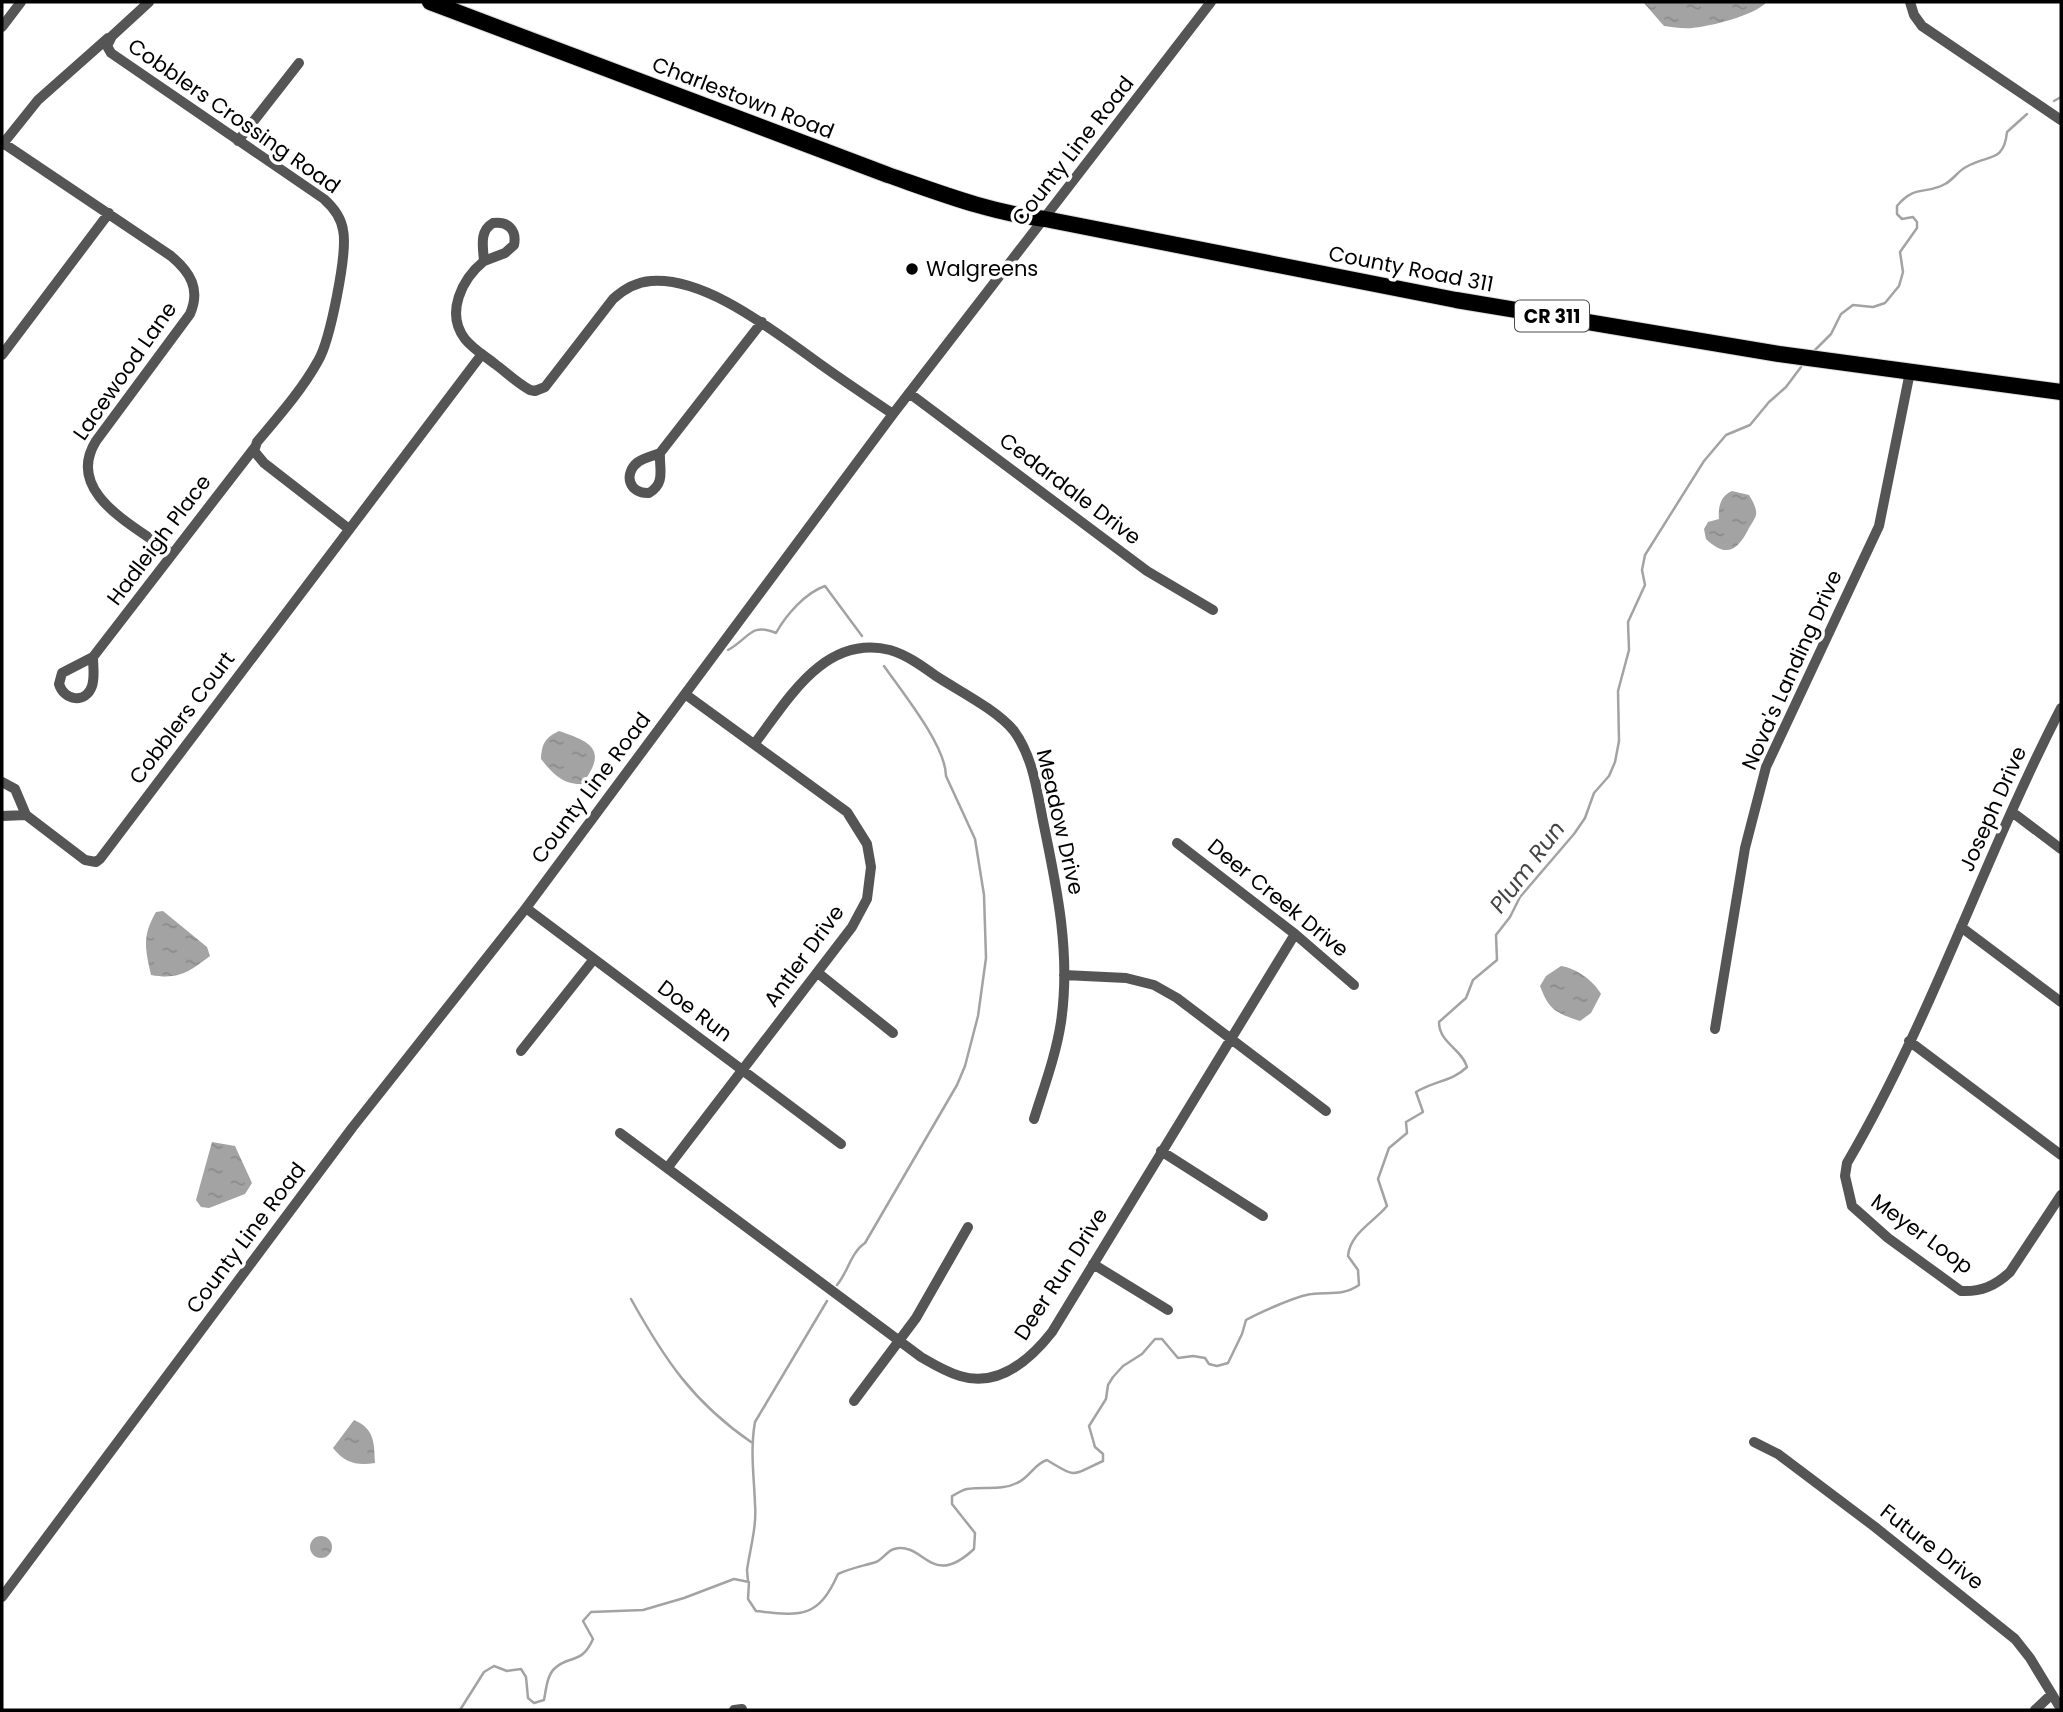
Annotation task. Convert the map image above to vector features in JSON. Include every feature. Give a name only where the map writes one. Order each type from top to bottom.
[{"type":"main road","name":"Charlestown Road","points":[[430,2],[888,175],[987,208],[1045,219]]},
{"type":"main road","name":"County Road 311","points":[[1045,219],[1456,300],[1789,355],[2061,392]]},
{"type":"street","points":[[2,27],[20,2]]},
{"type":"street","name":"Cobblers Crossing Road","points":[[149,2],[108,42],[111,53],[324,199],[337,213],[344,237],[334,305],[323,352],[255,447]]},
{"type":"street","name":"County Line Road","points":[[2,1597],[352,1128],[526,908],[892,414],[1211,2]]},
{"type":"street","points":[[1910,2],[1914,15],[1923,26],[2061,120]]},
{"type":"street","points":[[2,144],[38,100],[127,22]]},
{"type":"street","points":[[238,141],[299,63]]},
{"type":"street","name":"Lacewood Lane","points":[[2,144],[178,262],[191,278],[195,296],[190,314],[96,441],[86,465],[89,481],[97,496],[172,554]]},
{"type":"street","points":[[2,355],[109,214]]},
{"type":"street","points":[[484,261],[475,269],[463,288],[457,303],[456,320],[463,336],[482,354],[525,387],[535,391],[541,390],[613,299],[631,286],[651,281],[672,282],[727,302],[762,322],[892,414]]},
{"type":"street","points":[[660,453],[762,322]]},
{"type":"street","points":[[255,447],[258,458],[349,529],[482,354]]},
{"type":"street","name":"Nova's Landing Drive","points":[[1715,1029],[1745,848],[1766,767],[1879,526],[1910,372]]},
{"type":"street","name":"Cedardale Drive","points":[[909,393],[1147,571],[1213,610]]},
{"type":"street","name":"Hadleigh Place","points":[[93,657],[91,690],[82,698],[68,696],[59,684],[62,673],[67,668],[93,657],[255,447]]},
{"type":"street","name":"Cobblers Court","points":[[2,782],[15,789],[26,815],[66,848],[85,860],[96,862],[349,529]]},
{"type":"street","name":"Meadow Drive","points":[[755,743],[813,670],[848,652],[873,648],[890,650],[916,662],[1006,723],[1026,751],[1059,901],[1064,975],[1061,1021],[1034,1119]]},
{"type":"street","name":"Antler Drive","points":[[668,1167],[852,927],[867,899],[871,867],[867,844],[847,812],[685,694]]},
{"type":"street","name":"Joseph Drive","points":[[1961,927],[2061,708]]},
{"type":"street","points":[[2012,812],[2061,849]]},
{"type":"street","points":[[2,816],[26,815]]},
{"type":"street","name":"Deer Creek Drive","points":[[1177,843],[1295,934],[1354,985]]},
{"type":"street","name":"Doe Run","points":[[526,908],[841,1144]]},
{"type":"street","points":[[1961,927],[2061,1002]]},
{"type":"street","name":"Meyer Loop","points":[[1961,927],[1880,1103],[1847,1163],[1845,1176],[1852,1206],[1888,1238],[1961,1290],[1974,1291],[2001,1281],[2010,1272],[2061,1195]]},
{"type":"street","name":"Deer Run Drive","points":[[620,1133],[929,1362],[959,1376],[981,1378],[1012,1370],[1029,1360],[1044,1341],[1295,934]]},
{"type":"street","points":[[521,1051],[594,959]]},
{"type":"street","points":[[818,973],[893,1033]]},
{"type":"street","points":[[1064,975],[1126,978],[1154,985],[1177,998],[1326,1111]]},
{"type":"street","points":[[1909,1041],[2061,1156]]},
{"type":"street","points":[[1161,1151],[1263,1216]]},
{"type":"street","points":[[854,1401],[900,1342],[968,1227]]},
{"type":"street","points":[[1093,1264],[1168,1310]]},
{"type":"street","name":"Future Drive","points":[[1754,1442],[1796,1467],[1886,1535],[2015,1639],[2030,1658],[2061,1709]]},
{"type":"street","points":[[2035,1710],[2052,1694]]},
{"type":"water","points":[[1643,2],[1767,2],[1732,20],[1685,28],[1664,26]]},
{"type":"water","points":[[1732,491],[1749,495],[1756,515],[1740,543],[1730,550],[1719,549],[1706,539],[1704,529],[1708,522],[1719,519],[1721,503]]},
{"type":"water","points":[[559,731],[580,739],[593,749],[594,763],[582,784],[558,777],[541,759],[545,742]]},
{"type":"water","points":[[163,911],[207,947],[210,956],[176,975],[151,975],[149,966],[146,950],[148,928],[156,912]]},
{"type":"water","points":[[1561,966],[1584,976],[1601,994],[1591,1013],[1580,1021],[1554,1010],[1540,986],[1546,976]]},
{"type":"water","points":[[212,1142],[235,1146],[252,1183],[245,1194],[209,1208],[201,1207],[196,1200]]},
{"type":"water","points":[[354,1420],[370,1432],[375,1463],[352,1462],[333,1448]]},
{"type":"water","points":[[321,1536],[329,1539],[332,1547],[329,1555],[321,1558],[313,1555],[310,1547],[313,1539]]},
{"type":"waterway","name":"Plum Run","points":[[2054,101],[2061,97]]},
{"type":"waterway","name":"Plum Run","points":[[1815,350],[1831,334],[1841,314],[1853,305],[1873,307],[1885,303],[1899,286],[1903,272],[1900,252],[1917,228],[1913,217],[1902,219],[1897,214],[1897,206],[1903,199],[1915,192],[1938,187],[1966,167],[1999,153],[2007,132],[2027,114]]},
{"type":"waterway","name":"Plum Run","points":[[460,1710],[484,1672],[494,1666],[507,1671],[521,1669],[526,1677],[528,1698],[534,1703],[544,1700],[552,1672],[559,1665],[584,1653],[593,1639],[583,1621],[591,1612],[643,1610],[734,1579],[749,1582],[748,1599],[756,1611],[796,1613],[815,1607],[831,1589],[838,1574],[876,1562],[894,1549],[905,1548],[938,1565],[959,1560],[974,1549],[975,1533],[952,1504],[952,1496],[967,1489],[1011,1485],[1047,1460],[1075,1473],[1103,1461],[1103,1454],[1095,1447],[1089,1426],[1106,1399],[1108,1385],[1113,1377],[1123,1366],[1142,1354],[1155,1339],[1162,1339],[1178,1358],[1205,1358],[1209,1364],[1217,1366],[1228,1363],[1246,1320],[1298,1298],[1342,1292],[1359,1285],[1358,1270],[1348,1256],[1350,1248],[1358,1234],[1387,1206],[1378,1179],[1389,1148],[1407,1133],[1406,1122],[1423,1112],[1416,1092],[1456,1075],[1467,1067],[1461,1055],[1443,1035],[1439,1022],[1466,998],[1473,980],[1497,960],[1496,935],[1510,917],[1520,897],[1574,834],[1585,818],[1594,793],[1609,776],[1615,762],[1619,741],[1618,691],[1629,650],[1628,622],[1645,585],[1642,570],[1645,555],[1704,461],[1726,435],[1750,425],[1801,367]]},
{"type":"waterway","points":[[728,650],[750,633],[760,629],[776,633],[797,605],[825,586],[862,636]]},
{"type":"waterway","points":[[837,1285],[856,1252],[865,1243],[957,1085],[965,1066],[978,1016],[986,958],[984,895],[975,839],[946,776],[939,750],[912,704],[884,666]]},
{"type":"waterway","points":[[631,1299],[682,1378],[713,1411],[751,1442]]},
{"type":"waterway","points":[[748,1581],[747,1570],[755,1521],[755,1422],[827,1301]]},
{"type":"place","name":"Walgreens","points":[[912,269]]}]
